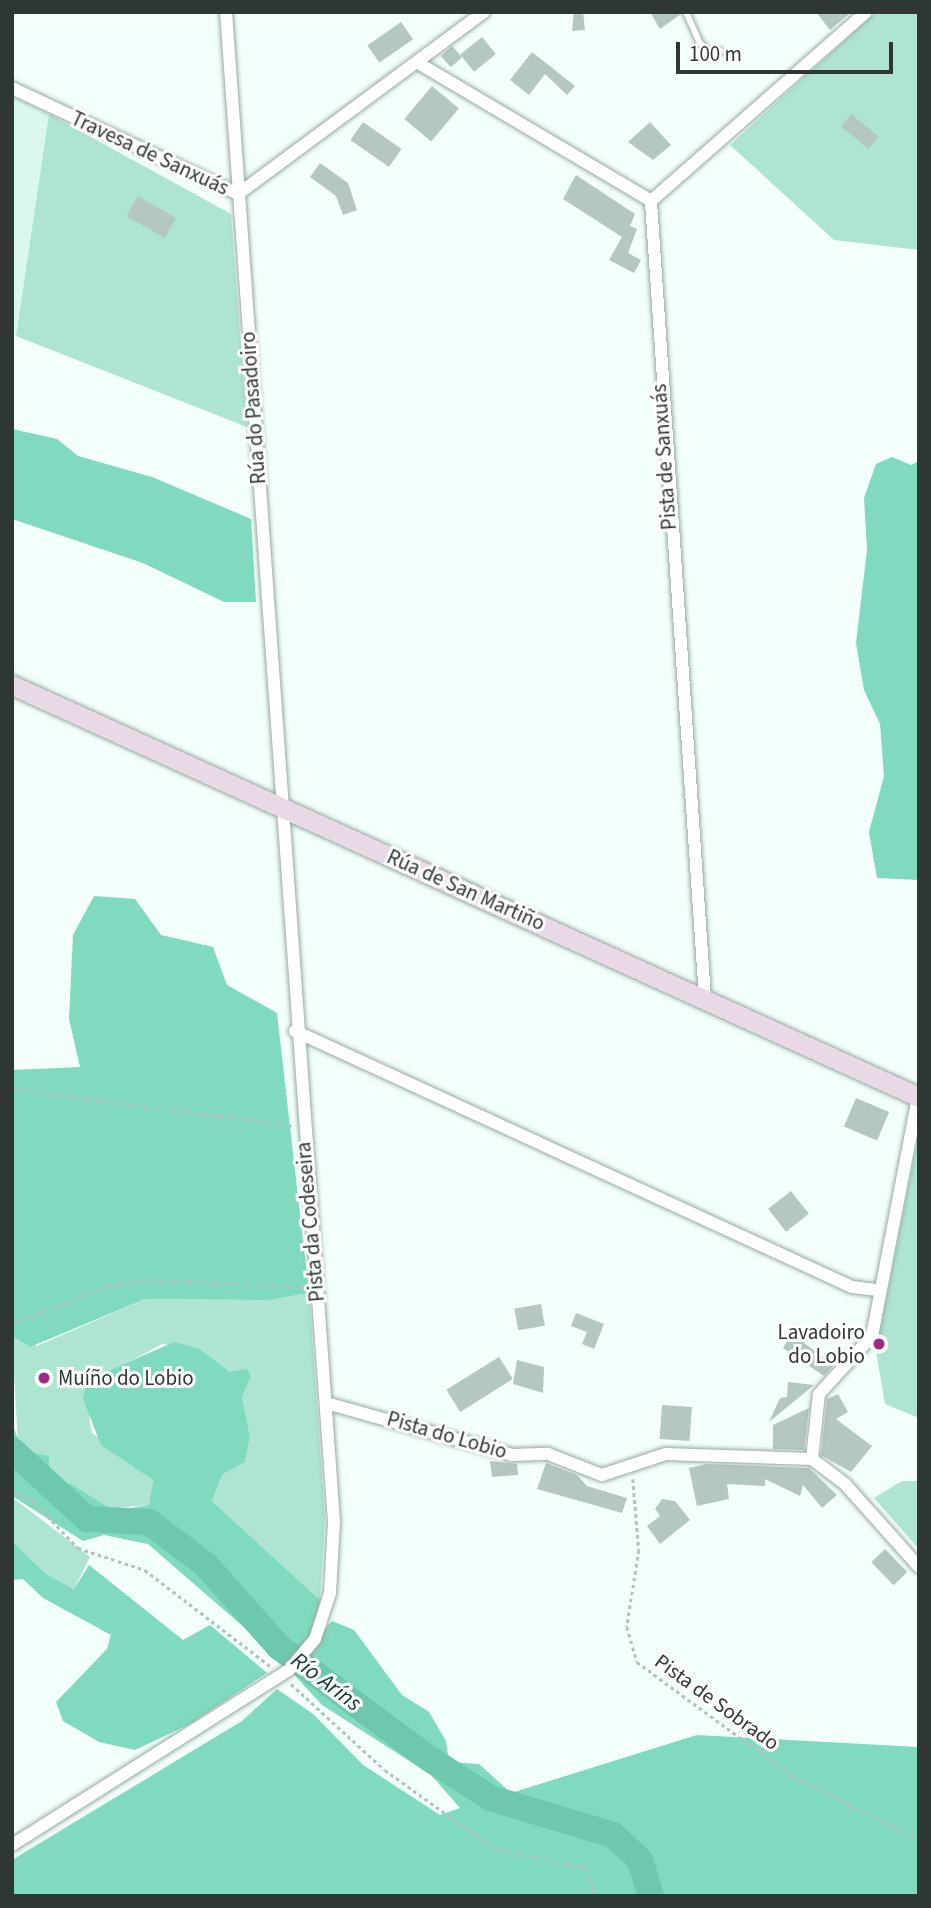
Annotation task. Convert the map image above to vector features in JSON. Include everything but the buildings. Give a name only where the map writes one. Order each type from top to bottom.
[{"type":"street","name":"Rúa do Pasadoiro","points":[[226,12],[278,804]]},
{"type":"street","name":"Travesa de Sanxuás","points":[[12,88],[238,194],[484,12]]},
{"type":"street","points":[[418,63],[651,201],[866,12]]},
{"type":"street","name":"Pista de Sanxuás","points":[[651,201],[705,998]]},
{"type":"street","name":"Rúa de San Martiño","points":[[12,685],[918,1096]]},
{"type":"street","name":"Pista da Codeseira","points":[[278,804],[334,1522],[330,1593],[315,1639],[286,1673]]},
{"type":"street","points":[[295,1031],[852,1287],[878,1290]]},
{"type":"street","points":[[918,1096],[867,1348],[819,1394],[812,1459],[845,1484],[919,1567]]},
{"type":"street","name":"Pista do Lobio","points":[[326,1403],[512,1455],[548,1454],[594,1474],[632,1466],[666,1454],[812,1459]]},
{"type":"street","points":[[12,1845],[286,1673]]},
{"type":"lane","points":[[686,12],[700,43],[711,54],[721,51]]},
{"type":"path","points":[[12,1089],[302,1127]]},
{"type":"path","points":[[12,1325],[106,1287],[146,1280],[316,1287]]},
{"type":"path","name":"Pista de Sobrado","points":[[632,1466],[639,1550],[627,1627],[637,1662],[792,1776],[919,1840]]},
{"type":"path","points":[[12,1490],[33,1501],[78,1548],[145,1570],[286,1673],[385,1770],[495,1849],[586,1868],[596,1896]]},
{"type":"shaded area","points":[[12,96],[49,114],[16,336],[12,334]]},
{"type":"green space","points":[[876,12],[919,12],[919,250],[834,240],[730,145]]},
{"type":"green space","points":[[49,114],[231,214],[247,427],[16,336]]},
{"type":"green space","points":[[12,429],[57,439],[78,456],[152,477],[251,519],[256,602],[224,602],[143,563],[12,519]]},
{"type":"green space","points":[[892,457],[911,465],[919,461],[919,880],[877,878],[869,832],[884,776],[880,724],[864,690],[856,643],[867,550],[864,498],[876,464]]},
{"type":"green space","points":[[94,896],[135,899],[161,935],[213,947],[227,985],[277,1013],[309,1293],[269,1300],[145,1299],[30,1347],[12,1336],[12,1070],[80,1067],[69,1019],[73,935]]},
{"type":"green space","points":[[919,1133],[919,1418],[885,1404],[876,1351]]},
{"type":"green space","points":[[309,1293],[325,1519],[320,1600],[212,1501],[222,1475],[245,1462],[250,1436],[242,1397],[251,1377],[230,1372],[200,1349],[162,1344],[86,1385],[91,1432],[153,1480],[149,1505],[104,1509],[71,1484],[48,1481],[33,1454],[18,1446],[12,1336],[37,1346],[145,1299],[269,1300]]},
{"type":"green space","points":[[174,1342],[200,1349],[230,1372],[247,1369],[251,1377],[242,1397],[250,1436],[245,1462],[222,1475],[212,1501],[320,1600],[314,1627],[325,1629],[332,1621],[354,1630],[402,1695],[429,1712],[446,1741],[449,1762],[479,1764],[511,1793],[697,1735],[918,1747],[919,1896],[12,1896],[12,1860],[242,1721],[277,1689],[313,1714],[363,1765],[440,1815],[460,1808],[431,1775],[322,1705],[276,1655],[148,1544],[104,1535],[83,1541],[12,1496],[12,1424],[23,1451],[49,1456],[49,1481],[71,1484],[114,1511],[149,1505],[153,1480],[101,1445],[83,1399],[86,1385],[106,1372]]},
{"type":"green space","points":[[902,1481],[919,1481],[919,1549],[874,1498]]},
{"type":"green space","points":[[12,1497],[90,1557],[74,1589],[46,1574],[12,1541]]},
{"type":"green space","points":[[12,1541],[46,1574],[74,1589],[89,1565],[183,1640],[210,1625],[267,1673],[190,1724],[135,1750],[99,1742],[63,1721],[56,1702],[107,1649],[111,1635],[43,1598],[23,1579],[12,1580]]},
{"type":"waterway","name":"Río Aríns","points":[[12,1450],[87,1519],[149,1522],[206,1565],[279,1647],[430,1759],[490,1798],[613,1835],[640,1860],[651,1896]]},
{"type":"place","name":"Lavadoiro do Lobio","points":[[879,1344]]},
{"type":"place","name":"Muíño do Lobio","points":[[44,1378]]}]
